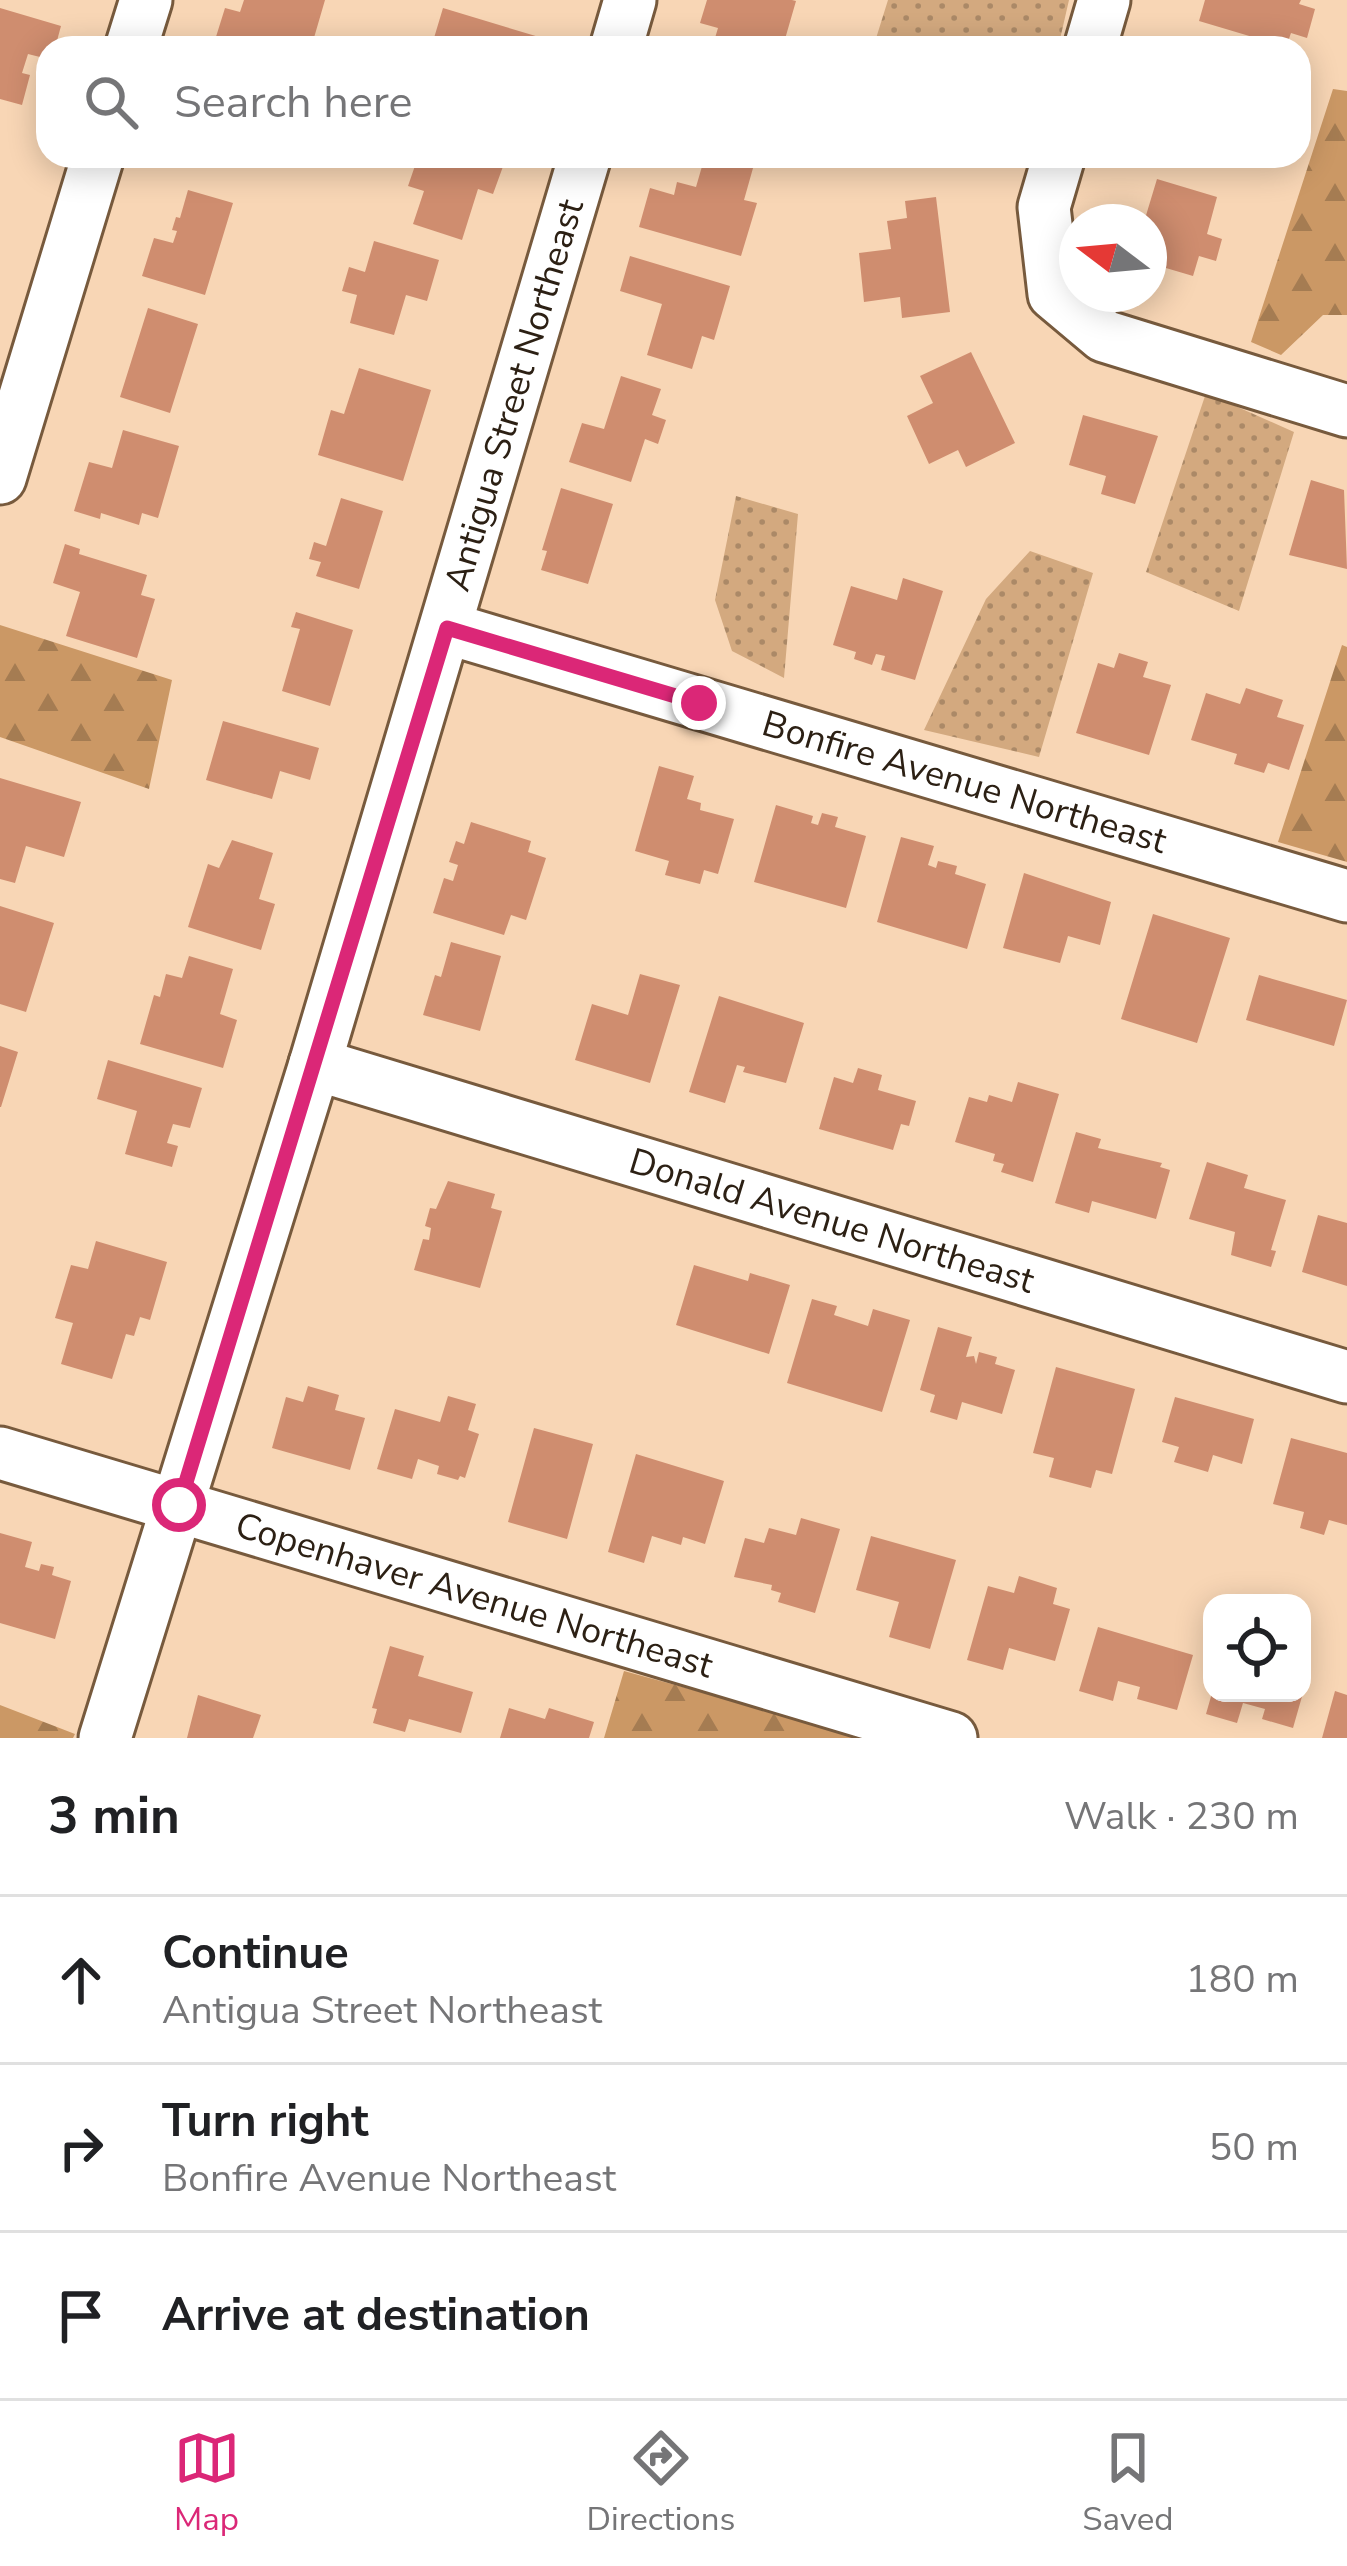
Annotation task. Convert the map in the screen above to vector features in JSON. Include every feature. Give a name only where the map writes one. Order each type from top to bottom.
[{"type":"street","points":[[135,36],[146,0]]},
{"type":"street","points":[[620,36],[631,0]]},
{"type":"street","points":[[1094,36],[1104,0]]},
{"type":"street","points":[[0,478],[94,168]]},
{"type":"street","name":"Antigua Street Northeast","points":[[105,1738],[315,1064],[581,168]]},
{"type":"street","points":[[1055,168],[1044,207],[1054,294],[1104,336],[1347,410]]},
{"type":"street","name":"Bonfire Avenue Northeast","points":[[447,628],[1347,896]]},
{"type":"street","name":"Donald Avenue Northeast","points":[[315,1064],[1347,1377]]},
{"type":"street","name":"Copenhaver Avenue Northeast","points":[[0,1453],[951,1738]]},
{"type":"shaded area","points":[[888,0],[1069,0],[1061,36],[877,36]]},
{"type":"shaded area","points":[[1206,393],[1294,432],[1239,611],[1146,572]]},
{"type":"shaded area","points":[[736,496],[798,514],[784,678],[732,651],[715,600]]},
{"type":"shaded area","points":[[1030,551],[1093,573],[1039,757],[924,730],[986,599]]},
{"type":"green space","points":[[1333,89],[1347,91],[1347,315],[1323,315],[1281,355],[1251,342]]},
{"type":"green space","points":[[0,625],[172,680],[149,789],[0,737]]},
{"type":"green space","points":[[1342,645],[1347,647],[1347,862],[1278,842]]},
{"type":"green space","points":[[624,1671],[858,1735],[604,1738]]},
{"type":"green space","points":[[0,1705],[75,1734],[73,1738],[0,1738]]},
{"type":"building","points":[[244,0],[325,0],[314,36],[216,36],[225,8],[240,12]]},
{"type":"building","points":[[707,0],[796,1],[786,36],[716,36],[718,28],[700,23]]},
{"type":"building","points":[[1205,0],[1301,0],[1299,4],[1315,9],[1308,36],[1249,36],[1199,21]]},
{"type":"building","points":[[0,8],[61,26],[58,36],[36,36],[36,56],[28,54],[22,73],[30,75],[22,105],[0,99]]},
{"type":"building","points":[[443,8],[536,36],[435,36]]},
{"type":"building","points":[[414,168],[502,168],[493,194],[478,189],[462,240],[413,224],[424,191],[408,186]]},
{"type":"building","points":[[702,168],[753,168],[744,200],[757,203],[741,256],[639,227],[650,188],[674,195],[677,182],[696,187]]},
{"type":"building","points":[[1157,179],[1217,197],[1207,234],[1222,239],[1216,261],[1199,256],[1193,276],[1167,268],[1167,204],[1149,204]]},
{"type":"building","points":[[188,190],[233,203],[205,295],[142,276],[154,238],[173,243],[177,231],[172,230]]},
{"type":"building","points":[[936,197],[950,312],[902,318],[900,297],[864,302],[859,253],[891,249],[887,221],[907,218],[905,201]]},
{"type":"building","points":[[374,241],[439,260],[427,301],[406,295],[394,335],[350,323],[357,295],[342,291],[349,267],[365,272]]},
{"type":"building","points":[[630,256],[730,286],[714,340],[702,336],[692,369],[647,355],[662,304],[620,291]]},
{"type":"building","points":[[148,308],[198,324],[170,413],[120,397]]},
{"type":"building","points":[[971,352],[1015,443],[966,467],[958,450],[929,464],[907,416],[933,403],[920,376]]},
{"type":"building","points":[[359,368],[431,390],[403,481],[318,455],[331,410],[344,414]]},
{"type":"building","points":[[621,376],[661,389],[652,415],[666,420],[658,444],[645,439],[631,482],[569,462],[582,423],[604,429]]},
{"type":"building","points":[[1083,415],[1158,436],[1135,504],[1101,494],[1106,476],[1069,465]]},
{"type":"building","points":[[123,430],[179,446],[158,518],[142,513],[139,525],[101,513],[100,519],[74,511],[89,462],[112,468]]},
{"type":"building","points":[[1311,480],[1344,490],[1347,569],[1289,555]]},
{"type":"building","points":[[561,488],[613,504],[588,584],[541,570],[547,551],[542,550]]},
{"type":"building","points":[[341,498],[383,511],[359,589],[316,576],[321,562],[309,559],[314,542],[326,546]]},
{"type":"building","points":[[65,544],[80,549],[79,554],[147,575],[141,595],[155,599],[137,658],[66,636],[80,592],[53,583]]},
{"type":"building","points":[[903,578],[943,591],[915,680],[881,670],[885,656],[876,654],[872,665],[854,659],[856,652],[833,645],[851,586],[897,600]]},
{"type":"building","points":[[296,612],[353,630],[330,706],[282,691],[300,629],[291,627]]},
{"type":"building","points":[[1119,653],[1148,662],[1143,677],[1171,685],[1149,755],[1076,733],[1098,663],[1114,668]]},
{"type":"building","points":[[1246,688],[1283,700],[1277,717],[1304,725],[1289,770],[1268,763],[1264,773],[1234,764],[1237,754],[1191,740],[1206,693],[1240,704]]},
{"type":"building","points":[[223,721],[319,748],[310,780],[280,771],[272,799],[206,780]]},
{"type":"building","points":[[659,766],[694,776],[687,799],[701,803],[700,810],[734,819],[718,874],[704,870],[700,884],[665,875],[669,861],[635,851]]},
{"type":"building","points":[[0,778],[81,802],[64,857],[26,846],[15,883],[0,879]]},
{"type":"building","points":[[776,805],[813,816],[811,823],[818,825],[822,813],[838,817],[835,827],[866,836],[846,908],[754,882]]},
{"type":"building","points":[[471,822],[531,841],[528,852],[546,858],[526,920],[511,915],[504,935],[433,913],[444,878],[453,881],[458,865],[449,862],[456,841],[464,844]]},
{"type":"building","points":[[901,837],[934,846],[928,865],[936,868],[938,861],[957,866],[955,874],[986,884],[967,949],[877,922]]},
{"type":"building","points":[[232,840],[273,853],[259,899],[275,904],[261,950],[188,927],[208,864],[219,868]]},
{"type":"building","points":[[1024,873],[1111,902],[1100,945],[1068,936],[1060,963],[1003,948]]},
{"type":"building","points":[[0,906],[54,923],[26,1012],[0,1004]]},
{"type":"building","points":[[1153,914],[1230,938],[1197,1043],[1121,1019]]},
{"type":"building","points":[[451,942],[501,956],[480,1031],[423,1015]]},
{"type":"building","points":[[189,956],[233,969],[220,1014],[237,1020],[223,1068],[140,1044],[154,995],[160,997],[166,974],[182,978]]},
{"type":"building","points":[[640,974],[680,985],[650,1083],[575,1060],[592,1004],[628,1015]]},
{"type":"building","points":[[1259,975],[1347,1000],[1334,1046],[1246,1020]]},
{"type":"building","points":[[719,996],[804,1023],[786,1083],[743,1072],[745,1067],[737,1065],[725,1103],[689,1092]]},
{"type":"building","points":[[0,1046],[18,1052],[1,1107],[0,1107]]},
{"type":"building","points":[[108,1060],[202,1088],[190,1128],[173,1124],[167,1143],[178,1146],[172,1167],[125,1154],[137,1111],[97,1099]]},
{"type":"building","points":[[858,1068],[882,1075],[878,1090],[916,1101],[909,1126],[901,1124],[893,1150],[819,1129],[834,1077],[853,1083]]},
{"type":"building","points":[[1018,1082],[1059,1094],[1033,1182],[1001,1172],[1004,1164],[993,1161],[995,1154],[955,1142],[969,1097],[987,1102],[989,1095],[1012,1102]]},
{"type":"building","points":[[1076,1132],[1101,1139],[1098,1148],[1162,1163],[1160,1167],[1170,1170],[1156,1219],[1092,1201],[1089,1213],[1055,1203]]},
{"type":"building","points":[[1207,1162],[1248,1175],[1244,1188],[1286,1200],[1271,1250],[1276,1251],[1271,1267],[1231,1255],[1235,1232],[1189,1219]]},
{"type":"building","points":[[448,1181],[495,1194],[491,1208],[502,1211],[480,1288],[414,1270],[423,1239],[429,1240],[431,1228],[425,1226],[430,1208],[436,1209]]},
{"type":"building","points":[[1318,1215],[1347,1223],[1347,1286],[1302,1272]]},
{"type":"building","points":[[96,1241],[167,1262],[150,1320],[140,1317],[134,1336],[126,1334],[112,1379],[61,1364],[73,1323],[55,1318],[71,1265],[88,1269]]},
{"type":"building","points":[[694,1265],[748,1281],[750,1273],[790,1285],[769,1354],[676,1325]]},
{"type":"building","points":[[812,1299],[837,1306],[834,1315],[868,1326],[873,1309],[910,1320],[882,1412],[787,1383]]},
{"type":"building","points":[[938,1327],[972,1337],[966,1357],[974,1356],[976,1364],[979,1352],[1015,1370],[1002,1414],[962,1402],[957,1420],[930,1412],[935,1395],[920,1390]]},
{"type":"building","points":[[1056,1367],[1135,1389],[1112,1474],[1096,1470],[1091,1488],[1049,1477],[1054,1458],[1033,1453]]},
{"type":"building","points":[[308,1386],[339,1395],[335,1410],[365,1418],[350,1470],[272,1448],[286,1397],[303,1402]]},
{"type":"building","points":[[448,1396],[476,1404],[468,1430],[479,1434],[465,1478],[437,1474],[439,1466],[418,1459],[412,1479],[377,1469],[395,1409],[440,1422]]},
{"type":"building","points":[[1175,1397],[1254,1419],[1242,1464],[1213,1455],[1208,1472],[1174,1462],[1179,1447],[1162,1442]]},
{"type":"building","points":[[534,1428],[593,1444],[567,1539],[508,1522]]},
{"type":"building","points":[[1291,1438],[1347,1453],[1347,1525],[1329,1520],[1324,1535],[1300,1528],[1304,1512],[1273,1504]]},
{"type":"building","points":[[636,1454],[724,1481],[705,1544],[683,1537],[681,1545],[652,1536],[644,1563],[608,1552]]},
{"type":"building","points":[[801,1518],[840,1529],[815,1613],[778,1602],[781,1593],[771,1590],[772,1585],[734,1577],[745,1538],[764,1543],[769,1528],[796,1535]]},
{"type":"building","points":[[0,1533],[32,1542],[25,1567],[39,1571],[41,1564],[54,1567],[52,1575],[71,1581],[55,1639],[0,1623]]},
{"type":"building","points":[[871,1536],[956,1560],[930,1649],[889,1637],[899,1602],[856,1590]]},
{"type":"building","points":[[1019,1576],[1057,1588],[1053,1604],[1070,1609],[1055,1661],[1009,1648],[1003,1670],[967,1660],[988,1586],[1014,1593]]},
{"type":"building","points":[[1098,1627],[1193,1655],[1177,1710],[1137,1699],[1140,1687],[1118,1681],[1113,1701],[1079,1691]]},
{"type":"building","points":[[390,1646],[424,1656],[418,1676],[473,1692],[461,1733],[409,1719],[405,1732],[373,1723],[377,1709],[372,1708]]},
{"type":"building","points":[[1335,1691],[1347,1695],[1347,1738],[1322,1738]]},
{"type":"building","points":[[198,1695],[261,1715],[253,1738],[187,1738]]},
{"type":"building","points":[[1209,1702],[1300,1702],[1293,1728],[1262,1719],[1265,1709],[1243,1703],[1237,1723],[1206,1714]]},
{"type":"building","points":[[509,1708],[545,1719],[549,1708],[594,1722],[589,1738],[500,1738]]},
{"type":"route","points":[[179,1505],[447,628],[699,703]]}]
